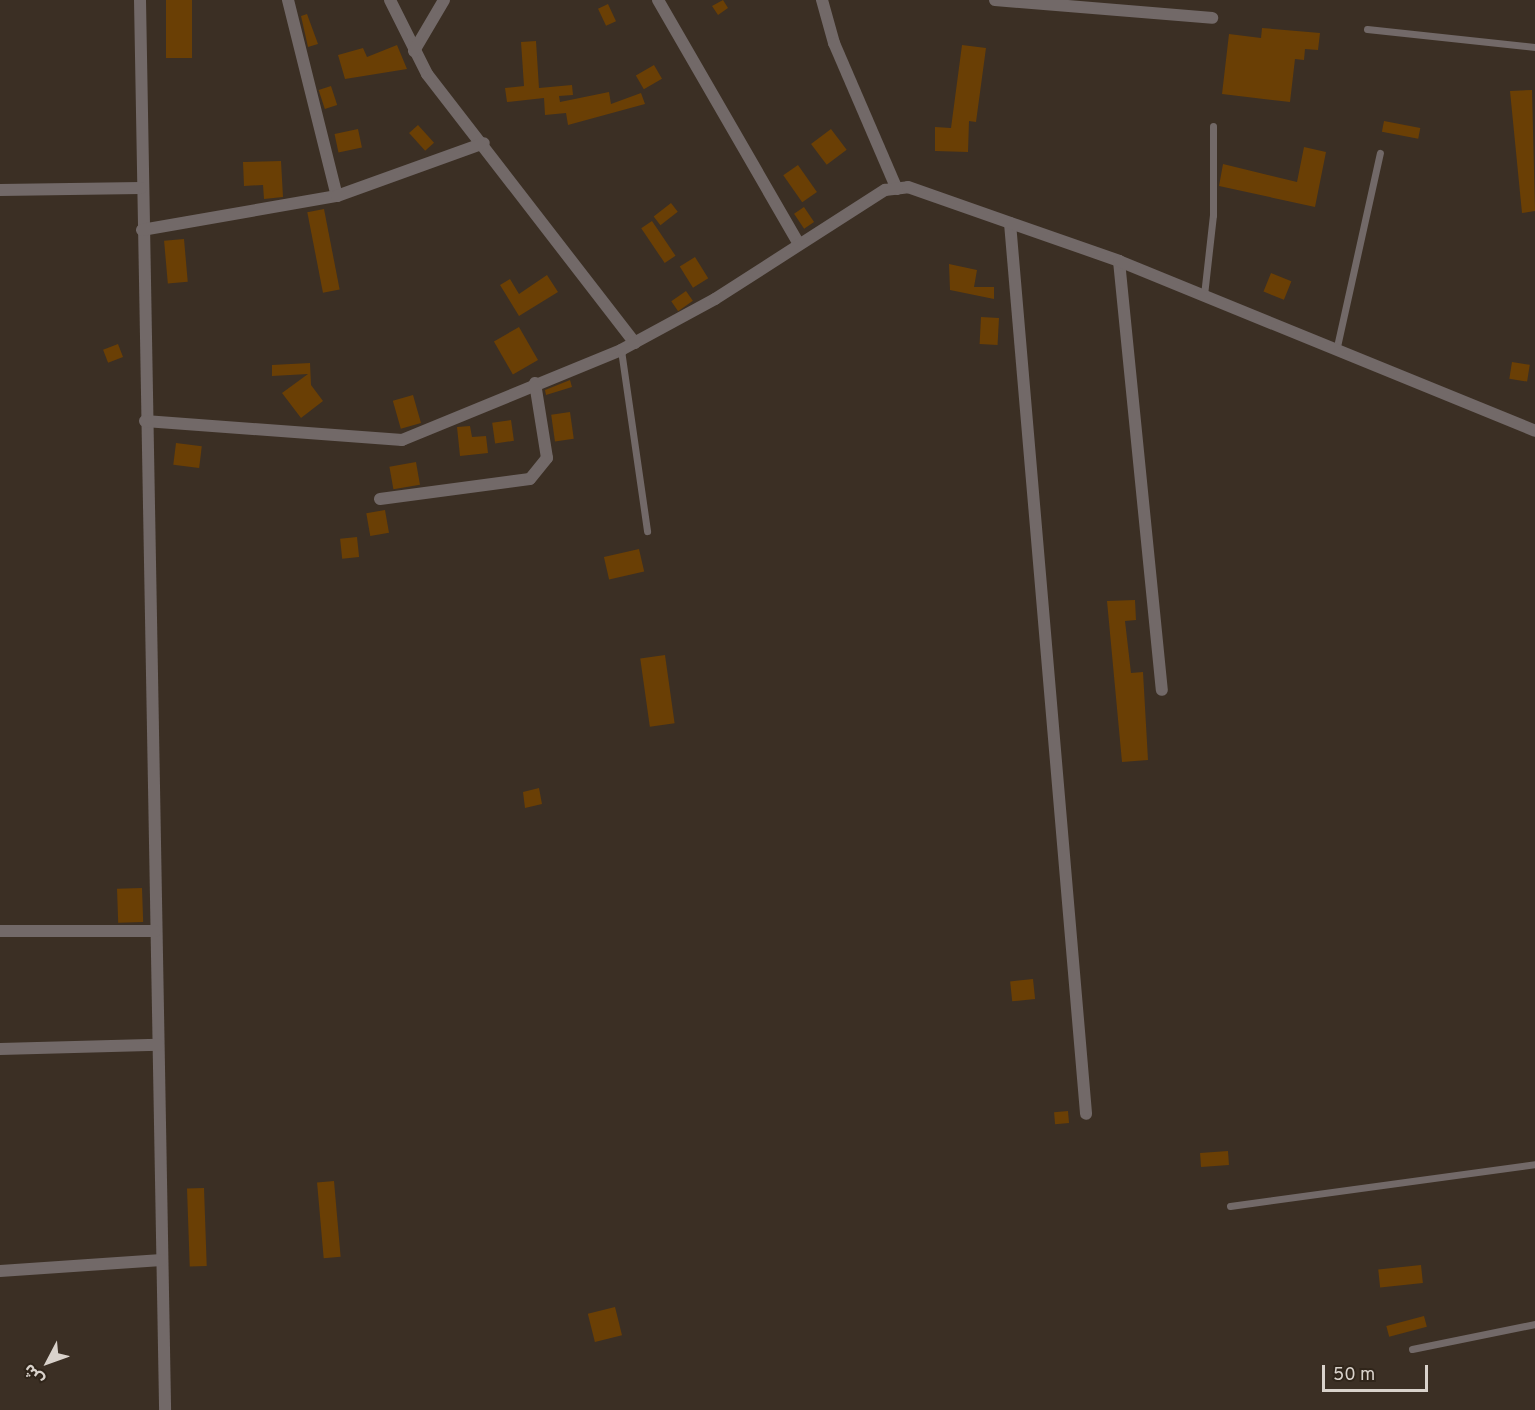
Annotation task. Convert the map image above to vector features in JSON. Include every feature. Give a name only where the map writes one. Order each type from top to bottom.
[{"type":"street","points":[[140,0],[145,421],[165,1410]]},
{"type":"street","points":[[288,0],[337,195]]},
{"type":"street","points":[[390,0],[414,51],[635,343]]},
{"type":"street","points":[[414,51],[444,0]]},
{"type":"street","points":[[658,0],[799,244]]},
{"type":"street","points":[[822,0],[834,43],[897,189]]},
{"type":"street","points":[[995,0],[1212,18]]},
{"type":"street","points":[[142,230],[337,195],[484,142]]},
{"type":"street","points":[[145,421],[402,440],[535,382],[635,343],[885,190],[908,187],[1119,261],[1535,431]]},
{"type":"street","points":[[0,190],[141,188]]},
{"type":"street","points":[[1010,223],[1086,1114]]},
{"type":"street","points":[[1119,261],[1162,690]]},
{"type":"street","points":[[380,499],[530,479],[547,458],[535,382]]},
{"type":"street","points":[[0,931],[155,931]]},
{"type":"street","points":[[0,1049],[158,1045]]},
{"type":"street","points":[[0,1271],[162,1260]]},
{"type":"lane","points":[[1367,29],[1535,47]]},
{"type":"lane","points":[[1204,295],[1213,215],[1213,126]]},
{"type":"lane","points":[[1336,351],[1380,153]]},
{"type":"lane","points":[[621,350],[647,531]]},
{"type":"lane","points":[[1230,1206],[1535,1164]]},
{"type":"lane","points":[[1412,1349],[1535,1324]]},
{"type":"building","points":[[166,0],[192,0],[192,58],[166,58]]},
{"type":"building","points":[[723,0],[728,8],[718,15],[712,6]]},
{"type":"building","points":[[608,4],[616,21],[606,26],[598,9]]},
{"type":"building","points":[[307,14],[318,44],[308,47],[301,16]]},
{"type":"building","points":[[1262,28],[1320,33],[1318,50],[1305,49],[1304,60],[1295,59],[1290,102],[1222,94],[1229,34],[1261,38]]},
{"type":"building","points":[[536,41],[539,88],[572,85],[573,95],[559,96],[560,102],[609,92],[611,104],[641,93],[645,104],[568,125],[566,113],[545,115],[544,98],[507,102],[505,88],[524,86],[521,42]]},
{"type":"building","points":[[397,45],[407,69],[345,79],[338,55],[363,48],[367,57]]},
{"type":"building","points":[[962,45],[986,48],[976,122],[969,121],[968,152],[935,151],[935,127],[951,128]]},
{"type":"building","points":[[654,65],[662,79],[644,89],[636,76]]},
{"type":"building","points":[[331,86],[337,105],[325,109],[319,90]]},
{"type":"building","points":[[1532,90],[1535,211],[1522,213],[1510,91]]},
{"type":"building","points":[[1384,121],[1420,128],[1418,139],[1382,132]]},
{"type":"building","points":[[418,125],[434,143],[425,151],[409,133]]},
{"type":"building","points":[[358,129],[362,148],[338,153],[335,134]]},
{"type":"building","points":[[831,129],[847,150],[827,165],[811,144]]},
{"type":"building","points":[[1304,147],[1326,152],[1315,207],[1219,186],[1223,164],[1297,182]]},
{"type":"building","points":[[281,161],[283,197],[264,199],[263,185],[244,186],[243,162]]},
{"type":"building","points":[[798,165],[817,192],[802,202],[783,175]]},
{"type":"building","points":[[671,203],[678,212],[660,225],[654,217]]},
{"type":"building","points":[[804,207],[814,222],[804,229],[794,214]]},
{"type":"building","points":[[324,209],[340,289],[323,293],[307,212]]},
{"type":"building","points":[[652,221],[675,256],[665,263],[641,228]]},
{"type":"building","points":[[184,239],[188,282],[168,284],[164,241]]},
{"type":"building","points":[[695,257],[708,278],[693,288],[680,267]]},
{"type":"building","points":[[949,264],[977,270],[974,287],[994,287],[994,299],[950,290]]},
{"type":"building","points":[[1271,273],[1291,281],[1284,300],[1264,292]]},
{"type":"building","points":[[547,275],[558,292],[519,316],[500,285],[510,279],[519,294]]},
{"type":"building","points":[[686,291],[693,301],[678,311],[671,301]]},
{"type":"building","points":[[981,317],[999,318],[998,345],[980,344]]},
{"type":"building","points":[[519,327],[538,360],[513,374],[494,342]]},
{"type":"building","points":[[118,344],[123,357],[108,363],[103,350]]},
{"type":"building","points":[[1512,362],[1530,365],[1527,382],[1509,379]]},
{"type":"building","points":[[310,363],[311,385],[323,401],[301,418],[282,393],[308,374],[272,376],[272,365]]},
{"type":"building","points":[[570,380],[572,387],[546,395],[545,390]]},
{"type":"building","points":[[413,395],[421,423],[401,429],[393,401]]},
{"type":"building","points":[[570,412],[574,439],[555,441],[551,415]]},
{"type":"building","points":[[511,420],[514,441],[495,443],[492,423]]},
{"type":"building","points":[[470,426],[472,437],[486,436],[488,453],[460,456],[457,427]]},
{"type":"building","points":[[176,443],[202,446],[199,468],[173,465]]},
{"type":"building","points":[[416,462],[420,485],[393,489],[389,467]]},
{"type":"building","points":[[385,510],[389,533],[370,536],[366,513]]},
{"type":"building","points":[[357,537],[359,557],[342,559],[340,539]]},
{"type":"building","points":[[639,549],[644,571],[609,580],[604,557]]},
{"type":"building","points":[[1135,600],[1136,620],[1125,621],[1131,673],[1143,672],[1148,760],[1122,762],[1107,601]]},
{"type":"building","points":[[665,655],[675,723],[650,727],[640,658]]},
{"type":"building","points":[[539,788],[542,804],[525,808],[523,792]]},
{"type":"building","points":[[142,888],[143,922],[118,923],[117,889]]},
{"type":"building","points":[[1033,979],[1035,999],[1012,1001],[1010,981]]},
{"type":"building","points":[[1068,1111],[1069,1123],[1055,1124],[1054,1112]]},
{"type":"building","points":[[1228,1151],[1229,1165],[1201,1167],[1200,1153]]},
{"type":"building","points":[[334,1181],[341,1257],[324,1258],[317,1182]]},
{"type":"building","points":[[204,1188],[207,1266],[190,1267],[187,1189]]},
{"type":"building","points":[[1421,1265],[1423,1283],[1380,1287],[1378,1269]]},
{"type":"building","points":[[615,1307],[622,1335],[595,1342],[588,1314]]},
{"type":"building","points":[[1424,1316],[1427,1327],[1389,1337],[1386,1326]]}]
